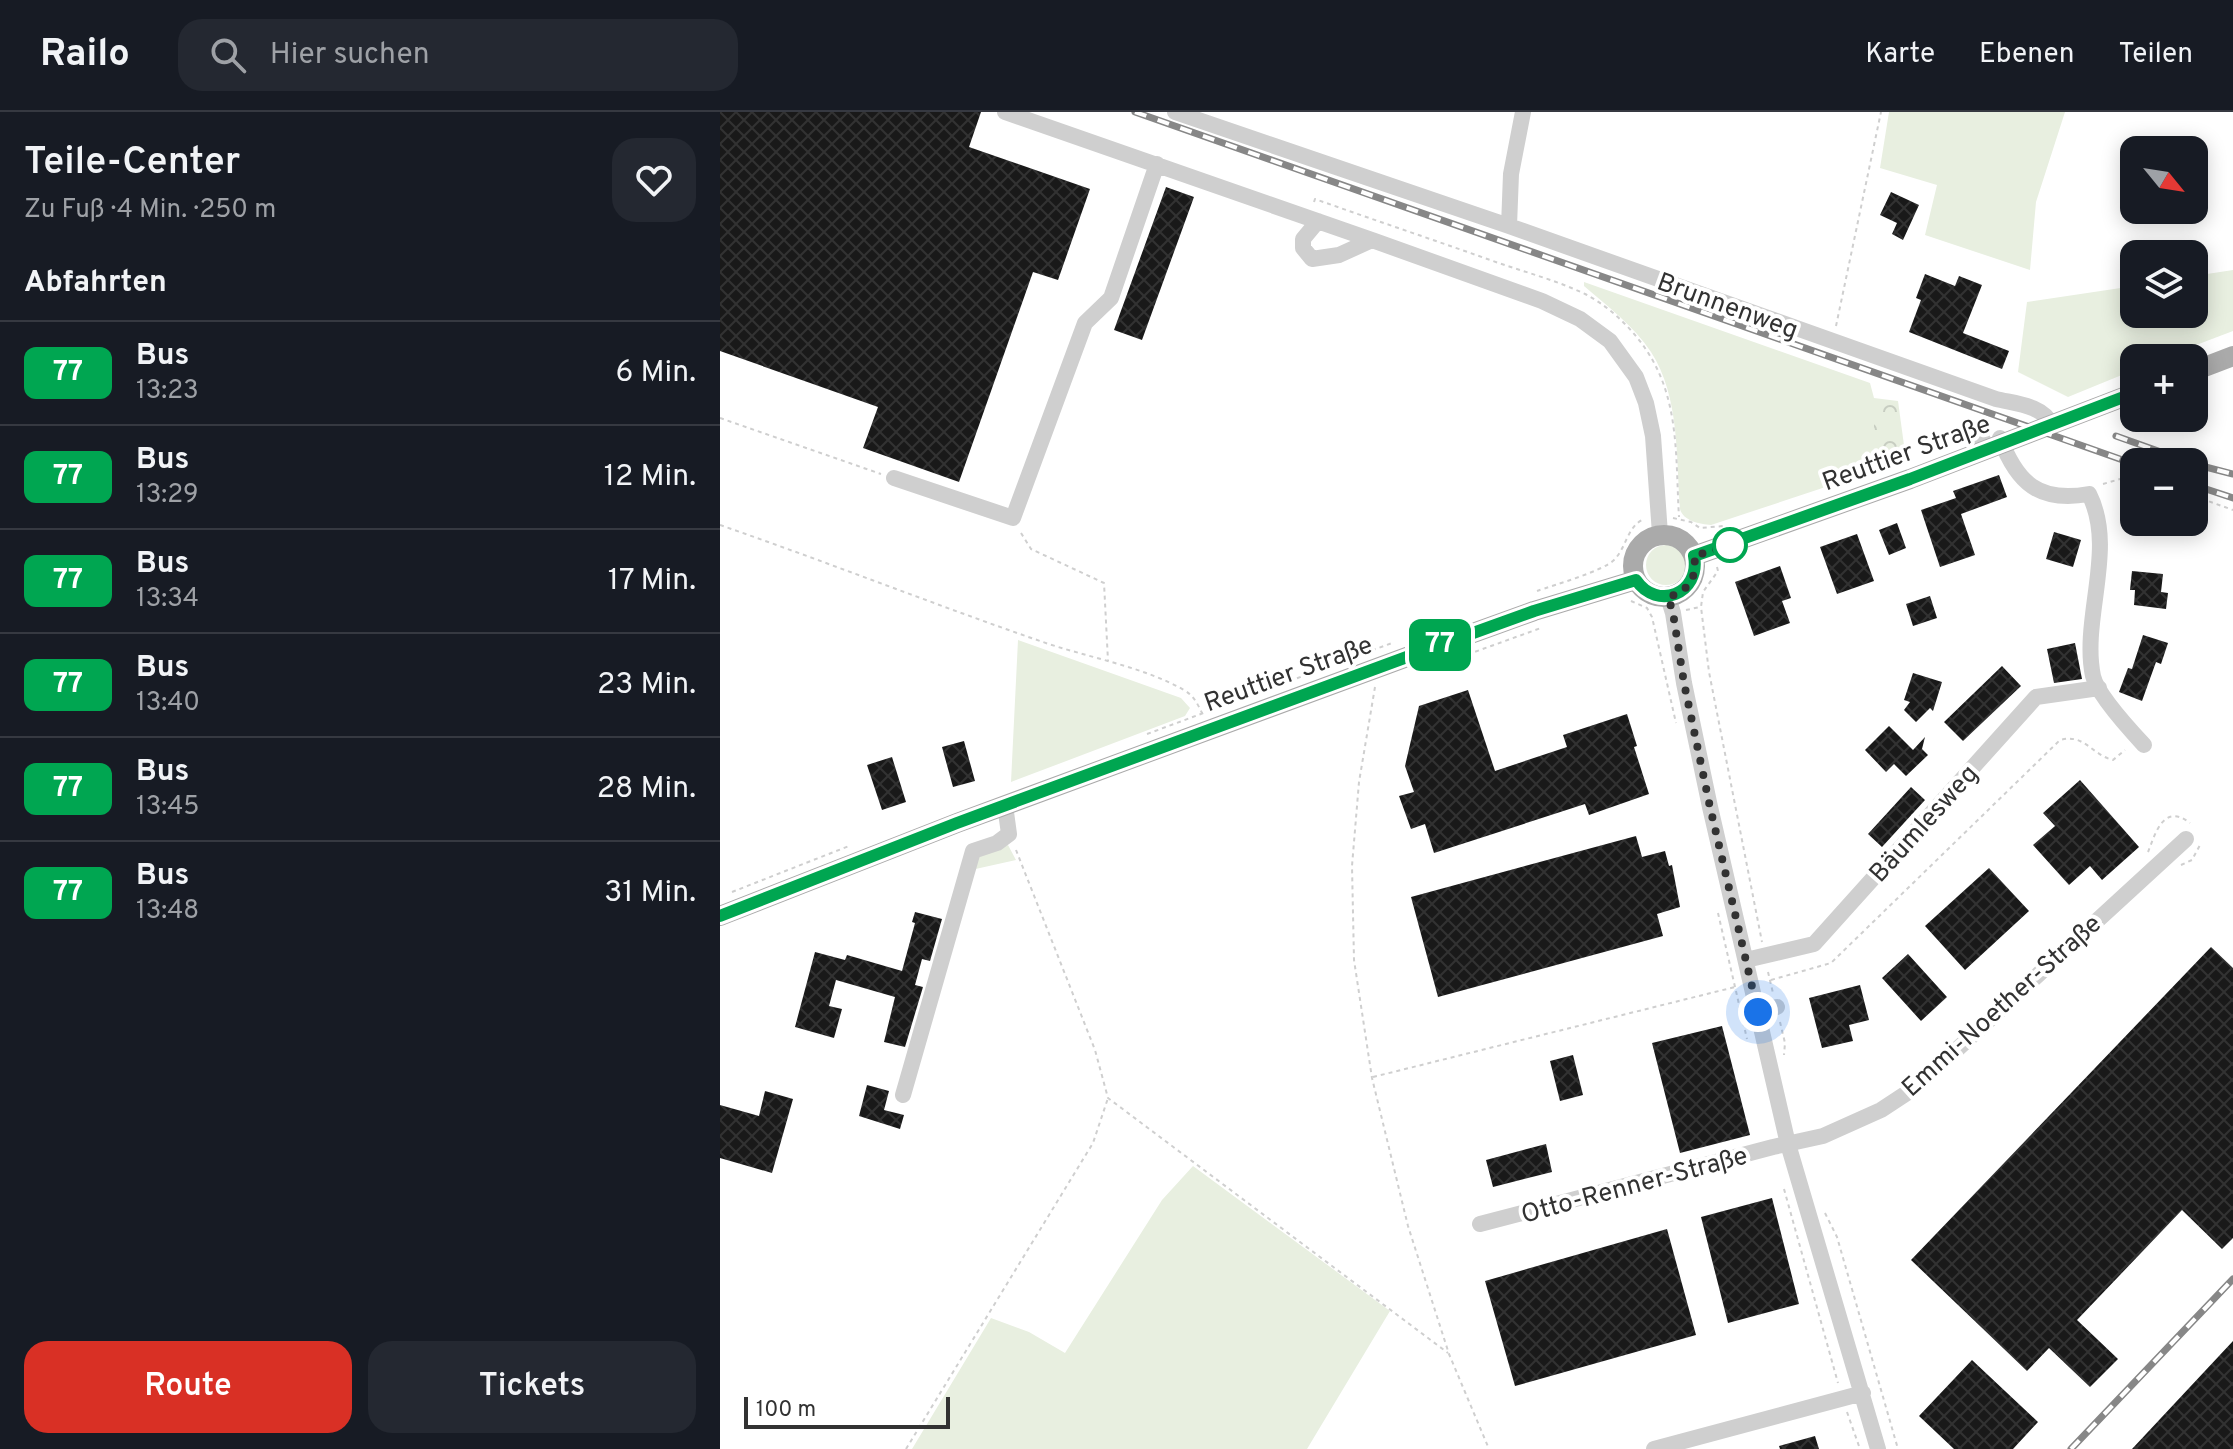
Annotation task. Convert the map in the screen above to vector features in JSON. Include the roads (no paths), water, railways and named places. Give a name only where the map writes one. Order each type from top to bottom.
[{"type":"main road","name":"Reuttier Straße","points":[[1694,556],[2120,398]]},
{"type":"main road","points":[[1659,526],[1684,541],[1694,556],[1695,572],[1688,586],[1668,597],[1649,593],[1636,580],[1633,572],[1635,555],[1659,526]]},
{"type":"main road","name":"Reuttier Straße","points":[[720,916],[1005,805],[1490,627],[1636,580]]},
{"type":"street","points":[[1005,112],[1542,301],[1580,319],[1610,341],[1636,377],[1646,403],[1653,436],[1659,526]]},
{"type":"street","name":"Brunnenweg","points":[[1175,112],[1509,226],[1996,399],[2033,408],[2043,413],[2052,425]]},
{"type":"street","points":[[1509,226],[1511,174],[1523,112]]},
{"type":"street","points":[[894,478],[1013,518],[1085,323],[1111,298],[1157,164]]},
{"type":"street","points":[[1318,221],[1303,239],[1308,262],[1339,255],[1372,240]]},
{"type":"street","points":[[1964,431],[1997,444],[2020,477],[2043,492],[2064,499],[2089,494],[2096,508],[2098,524],[2093,678],[2140,741]]},
{"type":"street","points":[[1668,597],[1710,807],[1788,1144],[1878,1449]]},
{"type":"street","name":"Bäumlesweg","points":[[1746,960],[1814,944],[2036,697],[2099,688]]},
{"type":"street","points":[[903,1095],[973,851],[997,843],[1009,834],[1005,805]]},
{"type":"street","name":"Emmi-Noether-Straße","points":[[1788,1144],[1823,1136],[1881,1110],[1916,1087],[2186,839]]},
{"type":"street","points":[[1758,1012],[1777,1007]]},
{"type":"street","name":"Otto-Renner-Straße","points":[[1480,1224],[1788,1144]]},
{"type":"street","points":[[1654,1449],[1863,1393]]},
{"type":"railway","points":[[1135,112],[2120,459]]},
{"type":"railway","points":[[2116,436],[2150,448]]},
{"type":"railway","points":[[2208,468],[2233,474]]},
{"type":"railway","points":[[2208,490],[2233,498]]},
{"type":"railway","points":[[2071,1449],[2233,1279]]}]
